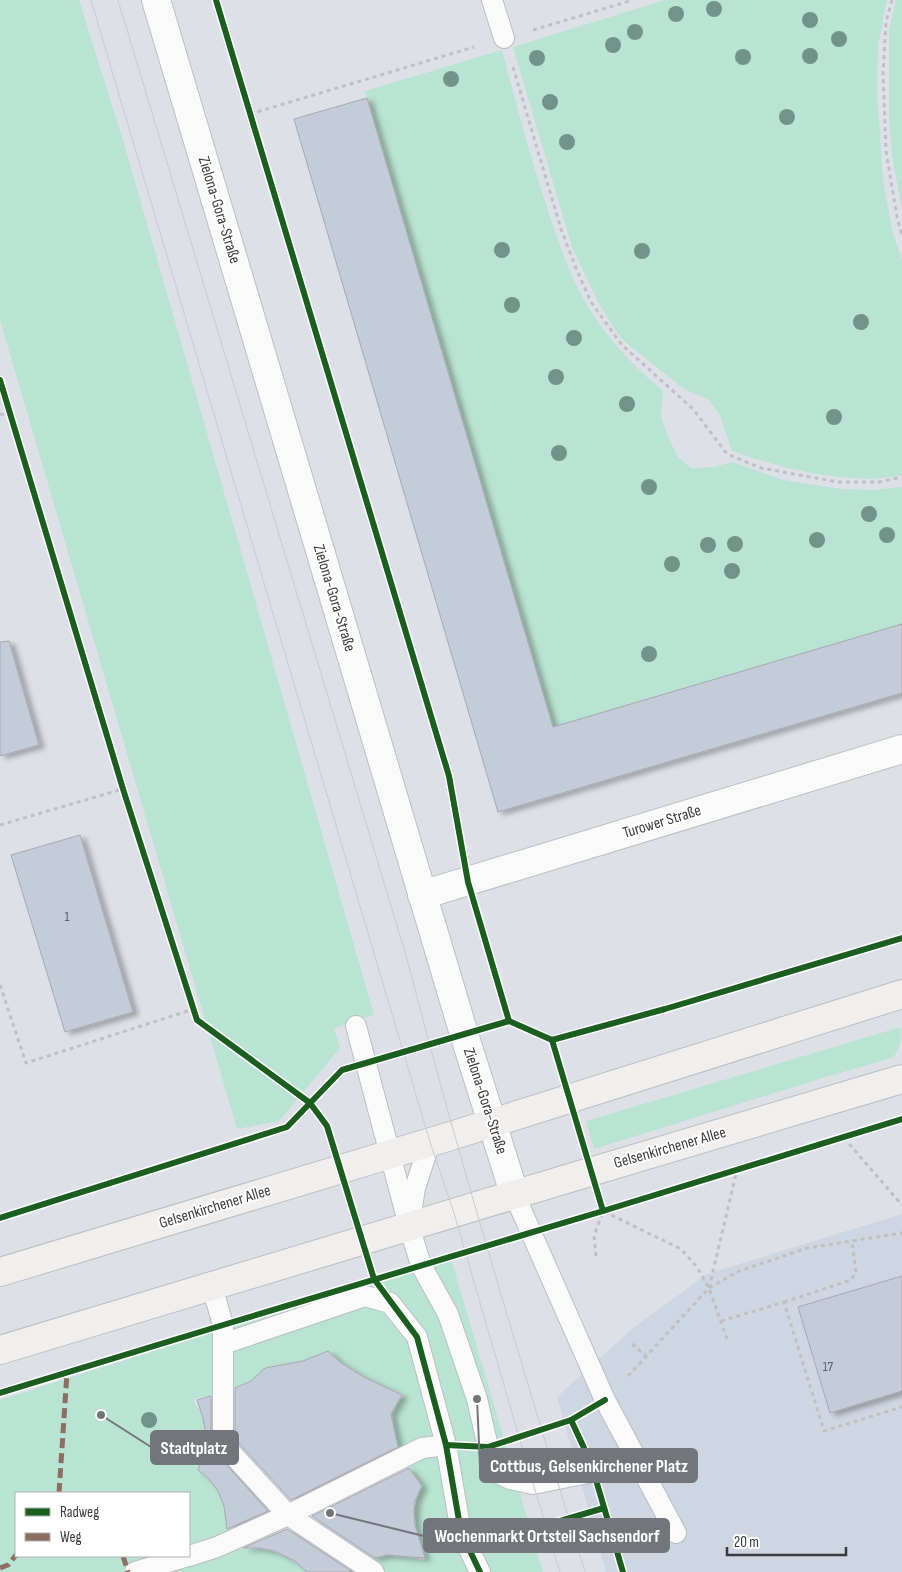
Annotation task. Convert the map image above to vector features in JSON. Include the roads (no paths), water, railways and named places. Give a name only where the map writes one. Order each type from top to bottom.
[{"type":"main road","name":"Gelsenkirchener Allee","points":[[0,1272],[430,1142],[902,994]]},
{"type":"main road","name":"Gelsenkirchener Allee","points":[[0,1350],[902,1079]]},
{"type":"street","name":"Zielona-Gora-Straße","points":[[156,0],[422,895],[514,1196]]},
{"type":"street","name":"Turower Straße","points":[[422,895],[902,749]]},
{"type":"lane","points":[[492,0],[504,38]]},
{"type":"lane","points":[[356,1026],[421,1265],[448,1314],[477,1399],[496,1472],[510,1479],[533,1484],[594,1472],[634,1456]]},
{"type":"lane","points":[[409,1226],[415,1188],[430,1142]]},
{"type":"lane","points":[[514,1196],[605,1400],[676,1532]]},
{"type":"lane","points":[[212,1286],[223,1324],[222,1444],[288,1515],[374,1572]]},
{"type":"lane","points":[[222,1344],[365,1296],[390,1303],[417,1337],[446,1445],[461,1532],[480,1572]]},
{"type":"lane","points":[[190,1555],[217,1547],[288,1515],[422,1448],[446,1445]]},
{"type":"lane","points":[[134,1572],[185,1557]]},
{"type":"tram line","points":[[91,0],[430,1142],[454,1213],[560,1572]]},
{"type":"tram line","points":[[118,0],[407,959],[470,1190],[585,1572]]},
{"type":"place","name":"Cottbus, Gelsenkirchener Platz","points":[[477,1399]]},
{"type":"place","name":"Stadtplatz","points":[[101,1415]]},
{"type":"place","name":"Wochenmarkt Ortsteil Sachsendorf","points":[[330,1513]]}]
